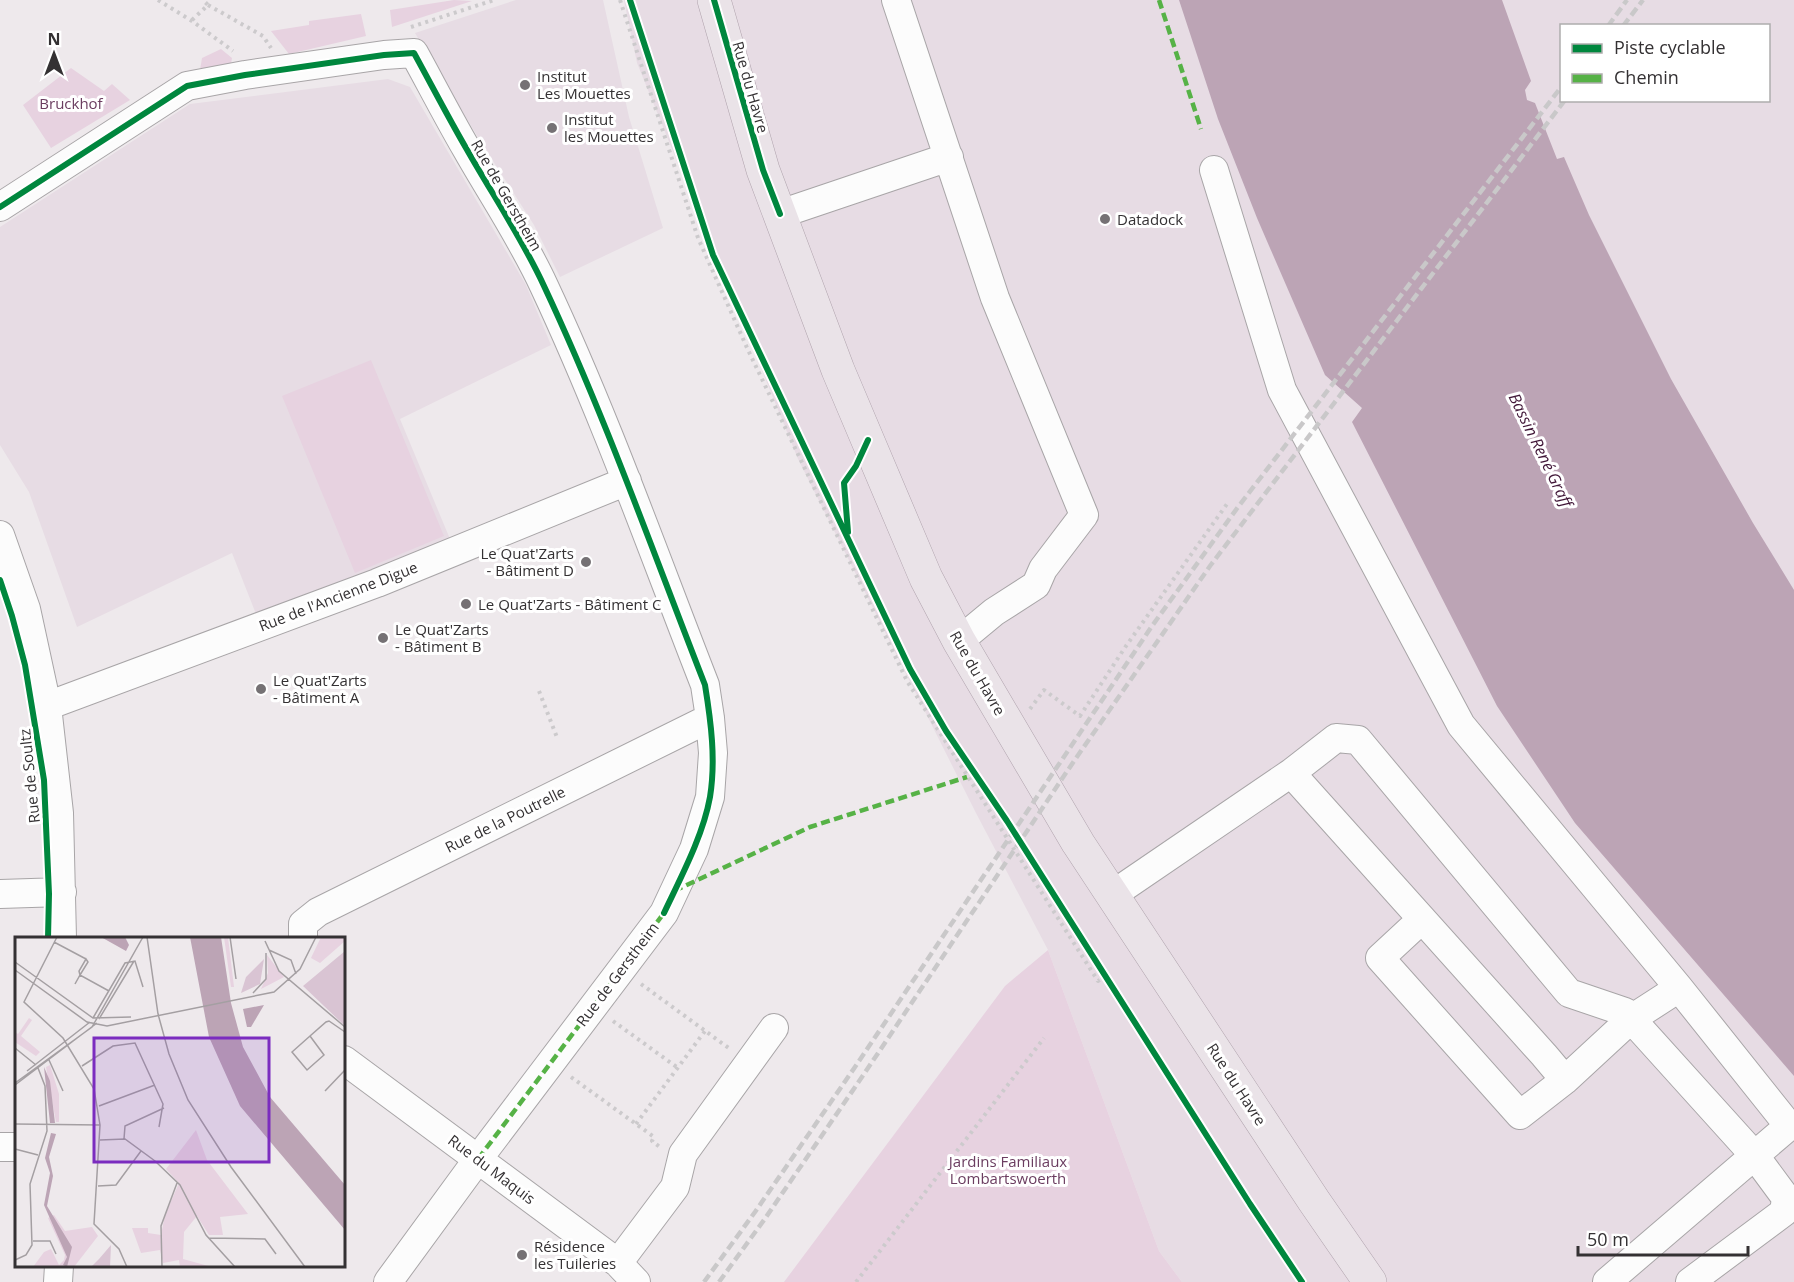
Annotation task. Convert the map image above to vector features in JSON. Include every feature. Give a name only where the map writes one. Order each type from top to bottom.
[{"type":"main road","name":"Rue du Havre","points":[[714,0],[760,160],[838,370],[926,578],[959,641],[1078,843],[1370,1282]]},
{"type":"street","points":[[896,0],[995,298],[1084,515],[1043,569],[1036,585],[994,612],[959,641]]},
{"type":"street","points":[[0,207],[188,86],[245,75],[384,55],[414,53]]},
{"type":"street","name":"Rue de Gerstheim","points":[[388,1282],[664,913],[694,849],[710,797],[713,753],[705,686],[627,481],[568,340],[524,246],[466,148],[414,53]]},
{"type":"street","points":[[780,214],[949,157]]},
{"type":"street","points":[[1214,170],[1282,390],[1461,725],[1792,1128],[1755,1156],[1607,1282]]},
{"type":"street","name":"Rue de l'Ancienne Digue","points":[[47,706],[377,583],[627,481]]},
{"type":"street","name":"Rue de Soultz","points":[[0,535],[26,609],[47,706],[59,813],[62,937]]},
{"type":"street","name":"Rue de la Poutrelle","points":[[303,932],[318,912],[710,718]]},
{"type":"street","points":[[1112,895],[1291,773],[1336,738],[1358,740],[1569,993],[1625,1012],[1790,1195],[1784,1212],[1690,1282]]},
{"type":"street","points":[[1291,773],[1565,1080]]},
{"type":"street","points":[[0,894],[62,892]]},
{"type":"street","points":[[1421,920],[1380,958],[1520,1115],[1565,1080],[1631,1019],[1679,988]]},
{"type":"street","points":[[627,1272],[675,1187],[683,1154],[774,1028]]},
{"type":"street","name":"Rue du Maquis","points":[[345,1061],[627,1272]]},
{"type":"street","points":[[58,1282],[59,1267]]},
{"type":"path","points":[[158,0],[238,54],[245,75]]},
{"type":"path","points":[[203,0],[263,36],[276,55],[281,70]]},
{"type":"path","points":[[414,53],[403,29],[494,0]]},
{"type":"path","points":[[620,0],[698,238],[748,350],[907,681],[1098,981],[1114,971]]},
{"type":"path","points":[[192,21],[208,5]]},
{"type":"path","points":[[709,244],[733,298]]},
{"type":"path","points":[[1035,702],[1044,690],[1080,716],[1126,646],[1227,504]]},
{"type":"path","points":[[539,691],[558,740]]},
{"type":"path","points":[[934,710],[981,784]]},
{"type":"path","points":[[1100,967],[1112,986]]},
{"type":"path","points":[[621,969],[748,1063]]},
{"type":"path","points":[[593,1007],[678,1068]]},
{"type":"path","points":[[636,1124],[705,1031]]},
{"type":"path","points":[[856,1282],[1044,1038]]},
{"type":"path","points":[[551,1062],[654,1137],[651,1141],[681,1162]]},
{"type":"shaded area","name":"Institut les Mouettes","points":[[516,0],[603,0],[629,117],[663,228],[560,277],[534,225],[415,33]]},
{"type":"shaded area","points":[[624,0],[1794,0],[1794,1282],[1182,1282],[1159,1251],[1048,950],[976,813],[798,459],[637,63]]},
{"type":"shaded area","points":[[388,79],[410,87],[526,285],[551,345],[400,419],[450,539],[370,572],[256,614],[232,553],[77,627],[29,492],[0,445],[0,227],[190,104]]},
{"type":"green space","points":[[454,0],[472,1],[392,27],[390,10]]},
{"type":"green space","points":[[361,14],[366,36],[289,54],[271,31],[309,25],[309,21]]},
{"type":"green space","points":[[221,49],[232,58],[231,64],[200,70],[202,58]]},
{"type":"green space","name":"Bruckhof","points":[[71,68],[104,91],[112,84],[130,100],[51,148],[23,105]]},
{"type":"green space","points":[[371,360],[444,536],[355,573],[282,396]]},
{"type":"green space","name":"Jardins Familiaux Lombartswoerth","points":[[1048,950],[1159,1251],[1182,1282],[784,1282],[1005,986]]},
{"type":"water","name":"Bassin René Graff","points":[[1179,0],[1502,0],[1531,81],[1525,90],[1527,100],[1535,103],[1557,159],[1564,157],[1589,215],[1671,379],[1794,590],[1794,1076],[1575,823],[1497,706],[1352,422],[1362,408],[1325,375],[1257,218],[1218,119]]},
{"type":"railway","points":[[1609,24],[1627,0]]},
{"type":"railway","points":[[1625,24],[1643,0]]},
{"type":"railway","points":[[704,1282],[855,1067],[1152,626],[1238,507],[1560,89]]},
{"type":"railway","points":[[719,1282],[764,1220],[1074,761],[1210,566],[1563,102]]},
{"type":"marked path","points":[[1159,0],[1201,129]]},
{"type":"marked path","points":[[674,891],[810,827],[967,777]]},
{"type":"marked path","points":[[478,1159],[664,913]]},
{"type":"cycle path","points":[[630,0],[713,255],[910,669],[946,731],[1007,821],[1302,1282]]},
{"type":"cycle path","points":[[714,0],[763,170],[780,214]]},
{"type":"cycle path","points":[[0,207],[187,86],[245,75],[384,55],[414,53],[544,286],[608,434],[705,685],[713,755],[710,797],[697,841],[664,913]]},
{"type":"cycle path","points":[[848,532],[844,483],[856,466],[868,440]]},
{"type":"cycle path","points":[[0,580],[25,665],[44,780],[49,894],[48,937]]},
{"type":"place","name":"Institut Les Mouettes","points":[[525,85]]},
{"type":"place","name":"Institut les Mouettes","points":[[552,128]]},
{"type":"place","name":"Datadock","points":[[1105,219]]},
{"type":"place","name":"Le Quat'Zarts - Bâtiment D","points":[[586,562]]},
{"type":"place","name":"Le Quat'Zarts - Bâtiment C","points":[[466,604]]},
{"type":"place","name":"Le Quat'Zarts - Bâtiment B","points":[[383,638]]},
{"type":"place","name":"Le Quat'Zarts - Bâtiment A","points":[[261,689]]},
{"type":"place","name":"Résidence les Tuileries","points":[[522,1255]]}]
